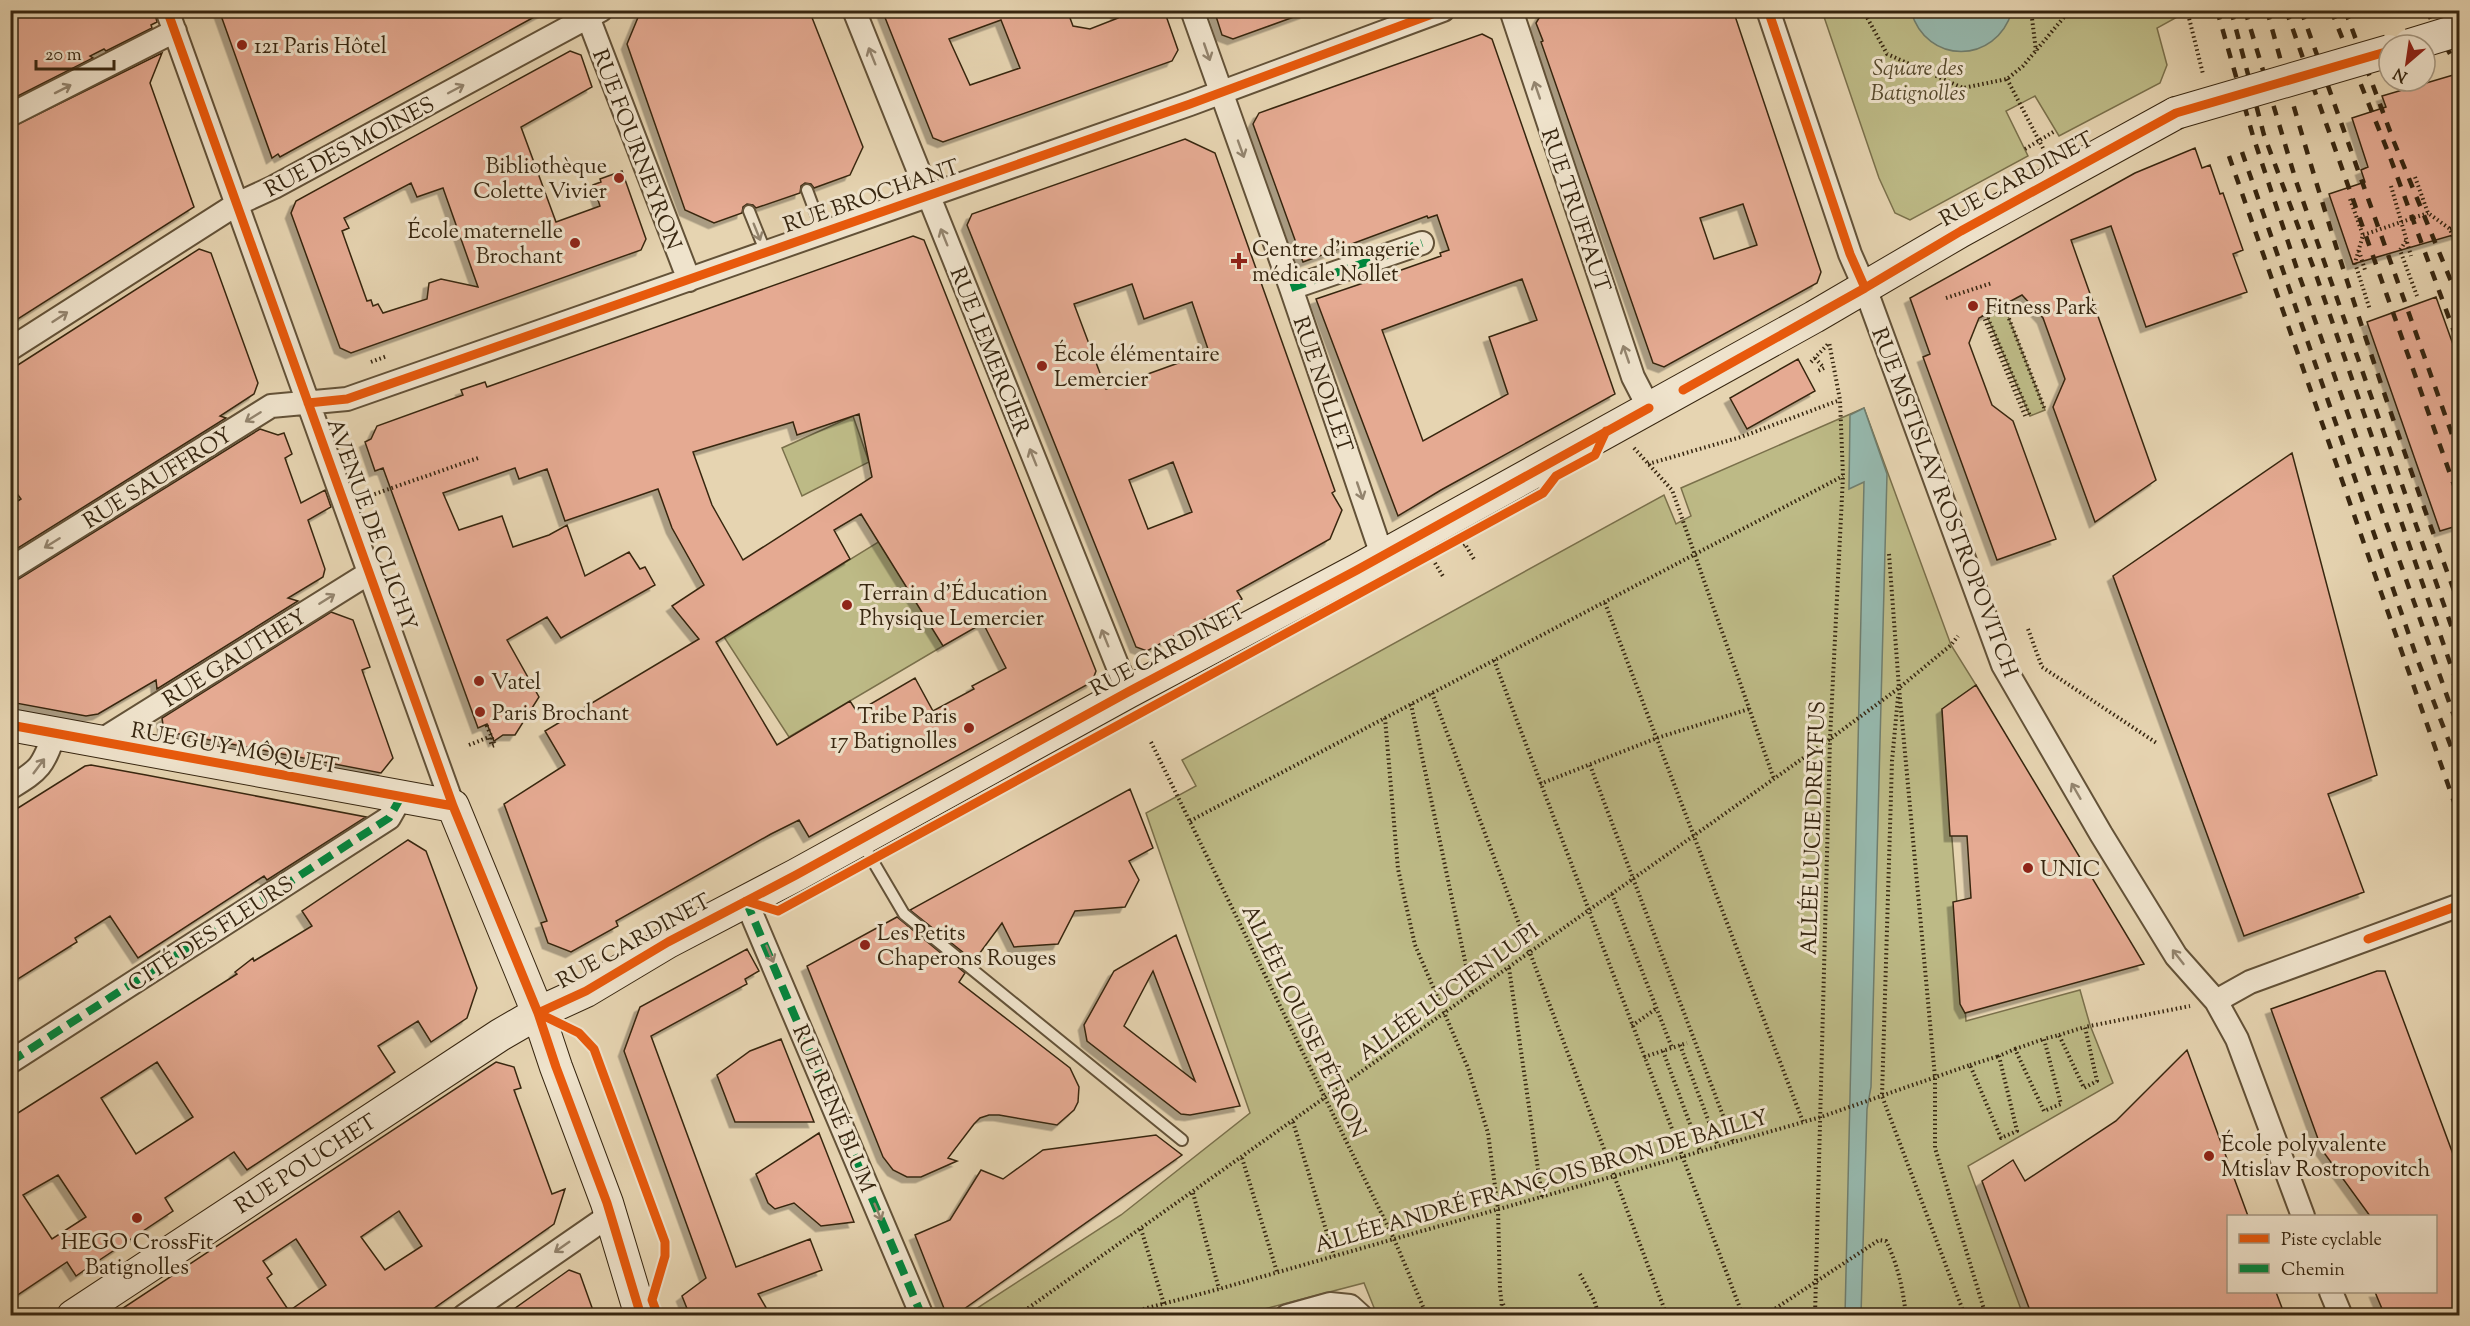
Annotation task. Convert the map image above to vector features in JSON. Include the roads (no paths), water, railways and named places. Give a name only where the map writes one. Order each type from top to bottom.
[{"type":"main road","points":[[2437,37],[2459,30]]},
{"type":"main road","name":"RUE CARDINET","points":[[538,1013],[586,991],[668,942],[1382,555],[1865,288],[1960,231],[2176,113],[2377,54]]},
{"type":"main road","name":"RUE GUY MÔQUET","points":[[10,725],[453,806]]},
{"type":"main road","name":"AVENUE DE CLICHY","points":[[453,806],[538,1013],[610,1215],[641,1316]]},
{"type":"main road","name":"RUE POUCHET","points":[[73,1316],[500,1035],[538,1013]]},
{"type":"street","name":"RUE LEMERCIER","points":[[854,10],[1128,692]]},
{"type":"street","name":"RUE NOLLET","points":[[1192,10],[1291,288],[1382,555]]},
{"type":"street","name":"RUE BROCHANT","points":[[309,404],[347,399],[1221,93],[1443,10]]},
{"type":"street","name":"RUE TRUFFAUT","points":[[1511,10],[1633,377],[1649,408]]},
{"type":"street","name":"RUE MSTISLAV ROSTROPOVITCH","points":[[1768,10],[1850,254],[1865,288],[2003,665],[2101,834],[2176,956],[2216,1001],[2237,1039],[2303,1215]]},
{"type":"street","name":"RUE DES MOINES","points":[[10,349],[237,204],[284,182],[595,14]]},
{"type":"street","name":"RUE FOURNEYRON","points":[[595,14],[689,280]]},
{"type":"street","name":"AVENUE DE CLICHY","points":[[171,21],[453,806]]},
{"type":"street","points":[[10,115],[171,21]]},
{"type":"street","points":[[1291,288],[1422,243]]},
{"type":"street","name":"RUE SAUFFROY","points":[[10,569],[271,406],[309,404]]},
{"type":"street","name":"RUE GAUTHEY","points":[[100,741],[369,573]]},
{"type":"street","points":[[10,788],[37,772],[55,733]]},
{"type":"street","name":"CITÉ DES FLEURS","points":[[10,1062],[388,818],[401,797]]},
{"type":"street","name":"RUE RENÉ BLUM","points":[[746,901],[922,1316]]},
{"type":"street","points":[[2216,1001],[2250,982],[2460,905]]},
{"type":"street","points":[[464,1316],[610,1215]]},
{"type":"street","points":[[2331,1293],[2341,1316]]},
{"type":"street","points":[[1287,1316],[1330,1304],[1350,1306],[1361,1316]]},
{"type":"lane","points":[[807,190],[823,233]]},
{"type":"lane","points":[[749,211],[766,253]]},
{"type":"lane","points":[[860,839],[904,914],[1182,1140]]},
{"type":"water","points":[[1911,10],[2012,11],[2004,29],[1992,41],[1977,49],[1961,52],[1945,49],[1931,41],[1919,29]]},
{"type":"water","points":[[1864,408],[1887,474],[1871,1087],[1867,1109],[1861,1315],[1845,1316],[1864,482],[1849,489],[1850,415]]},
{"type":"railway","points":[[2217,10],[2253,136],[2298,272],[2460,733]]},
{"type":"railway","points":[[2231,10],[2264,135],[2314,269],[2460,692]]},
{"type":"railway","points":[[2245,10],[2296,181],[2460,651]]},
{"type":"railway","points":[[2267,10],[2310,161],[2357,311],[2460,607]]},
{"type":"railway","points":[[2286,10],[2460,502]]},
{"type":"railway","points":[[2301,10],[2460,457]]},
{"type":"railway","points":[[2331,10],[2390,157],[2460,348]]},
{"type":"railway","points":[[2345,10],[2394,142],[2460,303]]},
{"type":"railway","points":[[2426,10],[2460,72]]},
{"type":"railway","points":[[2242,152],[2418,661],[2460,770]]},
{"type":"railway","points":[[2229,156],[2460,819]]},
{"type":"place","name":"121 Paris Hôtel","points":[[242,45]]},
{"type":"place","name":"Bibliothèque Colette Vivier","points":[[619,178]]},
{"type":"place","name":"École maternelle Brochant","points":[[575,243]]},
{"type":"place","name":"Centre d'imagerie médicale Nollet","points":[[1239,261]]},
{"type":"place","name":"Fitness Park","points":[[1973,306]]},
{"type":"place","name":"École élémentaire Lemercier","points":[[1042,366]]},
{"type":"place","name":"Terrain d'Éducation Physique Lemercier","points":[[847,605]]},
{"type":"place","name":"Vatel","points":[[479,681]]},
{"type":"place","name":"Paris Brochant","points":[[480,712]]},
{"type":"place","name":"Tribe Paris 17 Batignolles","points":[[969,728]]},
{"type":"place","name":"UNIC","points":[[2028,868]]},
{"type":"place","name":"Les Petits Chaperons Rouges","points":[[865,945]]},
{"type":"place","name":"École polyvalente Mtislav Rostropovitch","points":[[2209,1156]]},
{"type":"place","name":"HEGO CrossFit Batignolles","points":[[137,1218]]},
{"type":"park label","name":"Square des Batignolles","points":[[1918,80]]}]
